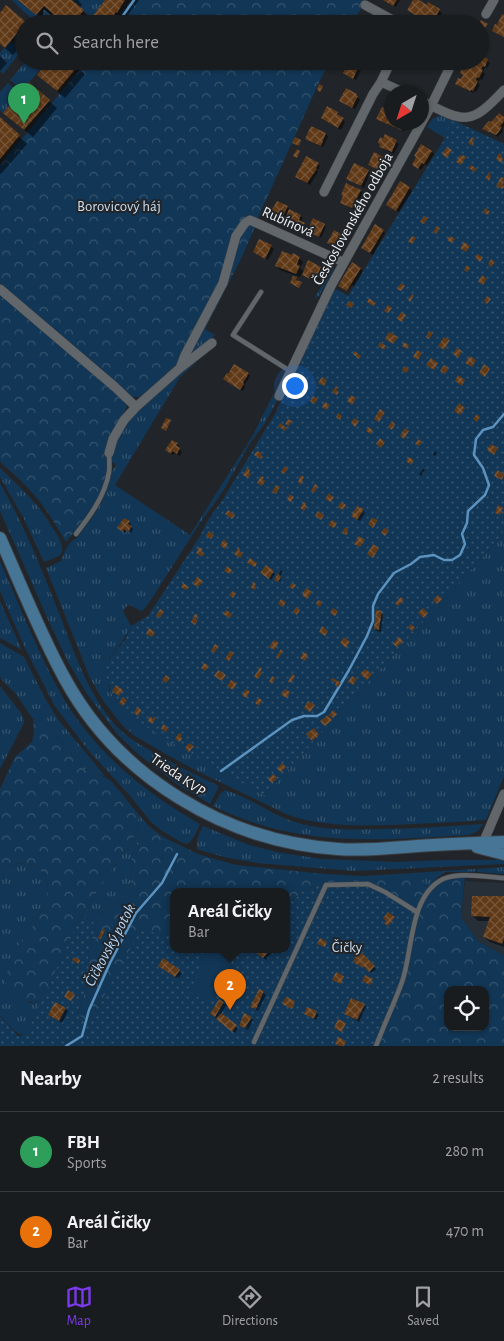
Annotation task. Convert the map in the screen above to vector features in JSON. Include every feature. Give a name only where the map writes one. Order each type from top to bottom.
[{"type":"street","points":[[486,14],[494,0]]},
{"type":"street","points":[[365,5],[383,15]]},
{"type":"street","points":[[324,192],[387,70]]},
{"type":"street","name":"Československého odboja","points":[[279,396],[343,262],[432,106],[449,70]]},
{"type":"street","points":[[381,82],[388,85]]},
{"type":"street","points":[[429,104],[456,117],[471,117],[484,110],[504,90]]},
{"type":"street","name":"Rubínová","points":[[180,368],[223,283],[236,236],[244,222],[250,220],[343,262]]},
{"type":"street","points":[[0,289],[136,407]]},
{"type":"street","points":[[109,452],[112,439],[120,425],[136,407],[212,342]]},
{"type":"street","name":"Trieda KVP","points":[[0,538],[51,653],[65,680],[85,711],[122,754],[191,806],[218,820],[260,836],[313,847],[363,850],[504,842]]},
{"type":"street","points":[[483,843],[504,794]]},
{"type":"street","name":"Trieda KVP","points":[[462,843],[504,854]]},
{"type":"lane","points":[[261,292],[233,335],[290,371]]},
{"type":"lane","points":[[76,534],[99,501],[108,476],[109,452]]},
{"type":"lane","points":[[376,1046],[402,980],[417,912],[429,891],[445,879],[457,876],[504,878]]},
{"type":"lane","points":[[254,1042],[326,885],[368,884],[417,912]]},
{"type":"shaded area","points":[[465,881],[504,883],[504,955],[479,942],[461,917]]},
{"type":"green space","points":[[12,0],[18,0],[36,15],[28,15]]},
{"type":"green space","points":[[72,0],[105,0],[94,15],[89,15]]},
{"type":"green space","points":[[131,0],[366,0],[357,15],[120,15]]},
{"type":"green space","points":[[10,41],[15,45],[15,59],[3,74],[0,71],[0,53]]},
{"type":"green space","points":[[18,70],[40,70],[22,90],[10,80]]},
{"type":"green space","name":"Borovicový háj","points":[[79,70],[326,70],[257,220],[247,218],[221,279],[177,364],[141,397],[132,397],[0,283],[0,165]]},
{"type":"green space","points":[[8,83],[20,93],[3,113],[0,110],[0,92]]},
{"type":"green space","points":[[444,115],[456,121],[445,138],[429,128],[432,119]]},
{"type":"green space","points":[[453,120],[504,144],[504,530],[499,539],[264,795],[172,743],[128,715],[112,694],[106,676],[105,662],[125,640],[131,626],[148,616],[199,538],[208,520],[275,414],[334,288],[348,296],[445,138],[443,136]]},
{"type":"green space","points":[[245,225],[255,227],[205,329],[202,329],[237,242]]},
{"type":"green space","points":[[332,261],[334,269],[319,296],[314,299],[333,266]]},
{"type":"green space","points":[[0,293],[120,397],[127,406],[107,444],[107,471],[102,489],[91,508],[66,542],[37,498],[0,462]]},
{"type":"green space","points":[[202,329],[215,335],[188,359]]},
{"type":"green space","points":[[213,344],[215,345],[180,377],[115,485],[190,535],[253,435],[274,393],[277,401],[223,491],[200,523],[149,603],[141,611],[129,605],[123,611],[131,626],[120,645],[105,662],[107,682],[112,695],[135,719],[264,795],[499,539],[504,530],[504,776],[486,820],[402,825],[351,825],[325,823],[288,815],[199,772],[135,736],[123,726],[104,702],[90,678],[46,568],[61,561],[69,545],[77,538],[101,504],[111,474],[116,466],[111,460],[117,437],[124,426],[136,412]]},
{"type":"green space","points":[[0,468],[47,518],[61,542],[62,552],[59,556],[44,562],[24,519],[0,477]]},
{"type":"green space","points":[[0,483],[31,544],[75,655],[89,685],[106,714],[117,727],[142,746],[219,786],[210,804],[177,784],[138,754],[118,735],[87,694],[68,662],[0,511]]},
{"type":"green space","points":[[0,561],[45,663],[75,716],[106,753],[141,785],[200,824],[190,842],[187,844],[181,842],[151,822],[88,750],[54,705],[24,646],[0,591]]},
{"type":"green space","points":[[0,601],[22,650],[0,638]]},
{"type":"green space","points":[[0,643],[24,657],[57,718],[105,776],[90,773],[84,769],[46,723],[33,719],[16,694],[2,680],[0,676]]},
{"type":"green space","points":[[0,686],[21,713],[24,723],[0,769]]},
{"type":"green space","points":[[33,719],[46,723],[84,769],[110,780],[117,790],[117,796],[136,811],[138,820],[135,835],[81,916],[42,1001],[29,1002],[20,998],[4,981],[15,950],[38,919],[48,895],[47,878],[36,865],[20,863],[9,865],[0,884],[0,789],[15,757],[32,742],[34,732]]},
{"type":"green space","points":[[116,787],[136,811],[117,796]]},
{"type":"green space","points":[[225,790],[286,819],[305,825],[325,828],[389,829],[483,824],[478,831],[469,835],[402,839],[339,839],[308,835],[245,820],[213,806],[220,794]]},
{"type":"green space","points":[[136,811],[149,826],[132,856],[130,888],[115,904],[98,917],[96,924],[81,916],[135,835],[138,820]]},
{"type":"green space","points":[[149,826],[163,837],[198,854],[237,865],[363,876],[413,873],[423,882],[427,889],[416,909],[381,887],[369,883],[339,883],[309,888],[290,903],[290,888],[170,888],[170,933],[160,936],[103,998],[88,1021],[77,1015],[89,979],[88,953],[98,917],[115,904],[130,888],[132,856]]},
{"type":"green space","points":[[203,826],[249,845],[282,853],[322,859],[397,862],[504,860],[504,864],[354,871],[257,863],[224,857],[197,849],[197,839]]},
{"type":"green space","points":[[20,863],[36,865],[47,878],[48,895],[38,919],[15,950],[18,996],[30,1003],[42,1001],[26,1035],[15,1031],[0,1015],[0,884],[9,865]]},
{"type":"green space","points":[[504,867],[504,874],[477,872],[477,869]]},
{"type":"green space","points":[[475,869],[475,872],[446,872],[438,877],[427,889],[423,882],[412,873]]},
{"type":"green space","points":[[465,876],[461,917],[479,942],[504,955],[504,1046],[376,1046],[417,912],[429,891],[445,879]]},
{"type":"green space","name":"Čičky","points":[[320,884],[368,884],[417,912],[403,980],[376,1046],[0,1046],[0,1016],[18,1036],[26,1035],[81,916],[96,924],[88,953],[89,979],[77,1014],[88,1021],[103,998],[142,927],[160,936],[170,933],[170,953],[290,953],[290,903],[304,890]]},
{"type":"green space","points":[[205,953],[213,953],[231,966],[221,980],[199,965]]},
{"type":"green space","points":[[201,970],[220,982],[208,1004],[189,991]]},
{"type":"building","points":[[18,0],[72,0],[84,10],[80,15],[54,15],[44,6],[36,15]]},
{"type":"building","points":[[105,0],[125,0],[114,15],[93,15]]},
{"type":"building","points":[[383,0],[397,0],[393,6]]},
{"type":"building","points":[[413,0],[419,0],[427,5],[428,2],[440,9],[437,15],[415,15],[407,10]]},
{"type":"building","points":[[6,5],[18,15],[15,15],[15,36],[5,48],[0,44],[0,13]]},
{"type":"building","points":[[502,14],[504,15],[504,37],[492,31]]},
{"type":"building","points":[[41,70],[75,70],[57,91],[37,75]]},
{"type":"building","points":[[344,70],[357,70],[353,79],[343,73]]},
{"type":"building","points":[[461,70],[483,70],[479,78],[477,77],[476,80],[478,81],[473,91],[455,84],[458,78],[461,79],[463,75],[460,73]]},
{"type":"building","points":[[29,82],[50,100],[24,130],[3,113]]},
{"type":"building","points":[[319,84],[323,86],[320,92],[317,90]]},
{"type":"building","points":[[346,88],[358,96],[352,108],[339,101]]},
{"type":"building","points":[[327,106],[344,118],[338,128],[321,118]]},
{"type":"building","points":[[382,107],[384,108],[384,123],[376,119]]},
{"type":"building","points":[[499,113],[504,117],[504,121],[496,135],[482,129],[489,121],[491,122]]},
{"type":"building","points":[[0,117],[20,135],[0,159]]},
{"type":"building","points":[[311,126],[326,133],[321,146],[305,139]]},
{"type":"building","points":[[385,134],[397,140],[392,152],[379,147],[380,137],[383,139]]},
{"type":"building","points":[[295,137],[301,140],[299,146],[292,143]]},
{"type":"building","points":[[472,137],[475,139],[472,142],[473,146],[468,143]]},
{"type":"building","points":[[421,144],[432,151],[424,164],[422,163],[418,169],[412,165],[416,157],[414,156]]},
{"type":"building","points":[[447,147],[452,150],[447,158],[442,154]]},
{"type":"building","points":[[297,149],[300,151],[297,158],[293,156]]},
{"type":"building","points":[[374,152],[385,158],[379,170],[368,165]]},
{"type":"building","points":[[499,153],[503,159],[501,163],[496,159]]},
{"type":"building","points":[[460,155],[466,157],[461,165],[456,162]]},
{"type":"building","points":[[306,156],[319,163],[307,183],[295,177]]},
{"type":"building","points":[[354,163],[369,170],[361,186],[346,179]]},
{"type":"building","points":[[471,165],[477,169],[474,172],[469,168]]},
{"type":"building","points":[[376,170],[384,174],[382,177],[374,175]]},
{"type":"building","points":[[489,172],[491,176],[489,181],[485,178]]},
{"type":"building","points":[[501,177],[504,178],[504,187],[502,189],[496,186]]},
{"type":"building","points":[[400,181],[410,187],[396,211],[386,205]]},
{"type":"building","points":[[346,183],[361,190],[352,208],[340,203]]},
{"type":"building","points":[[277,201],[288,206],[282,218],[266,214],[269,207],[273,208]]},
{"type":"building","points":[[485,208],[490,212],[488,215],[483,212]]},
{"type":"building","points":[[289,209],[301,215],[299,220],[305,223],[301,232],[284,221]]},
{"type":"building","points":[[424,216],[428,218],[424,224],[420,222]]},
{"type":"building","points":[[313,218],[325,224],[319,237],[307,231]]},
{"type":"building","points":[[375,224],[384,230],[370,253],[361,248]]},
{"type":"building","points":[[437,226],[440,228],[436,234],[433,232]]},
{"type":"building","points":[[334,230],[344,236],[337,248],[327,243]]},
{"type":"building","points":[[412,236],[416,238],[412,244],[408,242]]},
{"type":"building","points":[[450,236],[455,239],[452,243],[447,240]]},
{"type":"building","points":[[259,239],[272,245],[265,259],[253,252]]},
{"type":"building","points":[[464,242],[470,246],[466,252],[460,248]]},
{"type":"building","points":[[282,251],[292,255],[293,253],[300,257],[297,264],[300,266],[296,274],[275,266]]},
{"type":"building","points":[[477,254],[483,257],[480,262],[475,258]]},
{"type":"building","points":[[491,259],[495,262],[491,267],[488,264]]},
{"type":"building","points":[[308,260],[321,267],[316,280],[302,275]]},
{"type":"building","points":[[352,262],[361,268],[347,291],[338,286]]},
{"type":"building","points":[[467,265],[470,268],[467,272],[464,270]]},
{"type":"building","points":[[482,275],[487,279],[483,285],[478,282]]},
{"type":"building","points":[[293,276],[297,277],[296,280],[302,282],[299,288],[290,283]]},
{"type":"building","points":[[401,283],[405,286],[401,291],[397,289]]},
{"type":"building","points":[[412,294],[414,295],[410,302],[408,300]]},
{"type":"building","points":[[487,296],[491,299],[487,304],[484,301]]},
{"type":"building","points":[[369,298],[376,303],[373,306],[367,302]]},
{"type":"building","points":[[349,301],[354,304],[351,308],[346,305]]},
{"type":"building","points":[[388,305],[392,308],[388,313],[384,311]]},
{"type":"building","points":[[401,312],[406,315],[402,322],[397,319]]},
{"type":"building","points":[[429,331],[433,333],[429,339],[426,337]]},
{"type":"building","points":[[389,332],[398,337],[393,344],[385,339]]},
{"type":"building","points":[[444,337],[450,340],[444,350],[438,346]]},
{"type":"building","points":[[380,342],[386,346],[384,350],[378,346]]},
{"type":"building","points":[[404,342],[409,345],[407,349],[402,346]]},
{"type":"building","points":[[457,348],[462,351],[458,358],[453,354]]},
{"type":"building","points":[[417,350],[422,353],[418,360],[413,357]]},
{"type":"building","points":[[355,351],[361,356],[359,359],[353,354]]},
{"type":"building","points":[[470,356],[476,360],[472,367],[465,363]]},
{"type":"building","points":[[431,358],[438,363],[434,370],[426,365]]},
{"type":"building","points":[[234,364],[249,373],[240,390],[223,379]]},
{"type":"building","points":[[484,364],[490,369],[485,377],[479,373]]},
{"type":"building","points":[[444,365],[449,368],[445,374],[440,371]]},
{"type":"building","points":[[404,366],[409,369],[406,373],[402,370]]},
{"type":"building","points":[[458,375],[465,380],[462,386],[455,381]]},
{"type":"building","points":[[322,377],[327,380],[324,386],[318,383]]},
{"type":"building","points":[[336,386],[338,388],[336,390],[339,392],[337,395],[332,392]]},
{"type":"building","points":[[351,395],[356,398],[352,405],[347,401]]},
{"type":"building","points":[[313,396],[318,399],[314,404],[310,401]]},
{"type":"building","points":[[325,402],[330,405],[326,410],[322,407]]},
{"type":"building","points":[[459,403],[465,408],[460,415],[454,411]]},
{"type":"building","points":[[380,409],[385,412],[379,422],[374,419]]},
{"type":"building","points":[[338,413],[342,416],[340,420],[336,417]]},
{"type":"building","points":[[477,414],[480,417],[477,422],[473,419]]},
{"type":"building","points":[[166,418],[171,420],[166,431],[161,428]]},
{"type":"building","points":[[354,418],[359,421],[355,427],[351,423]]},
{"type":"building","points":[[288,419],[292,421],[289,426],[285,424]]},
{"type":"building","points":[[392,421],[395,424],[392,430],[388,427]]},
{"type":"building","points":[[280,423],[287,428],[285,431],[278,426]]},
{"type":"building","points":[[368,427],[373,430],[371,434],[366,431]]},
{"type":"building","points":[[405,428],[409,431],[404,439],[400,436]]},
{"type":"building","points":[[380,438],[385,442],[381,448],[376,444]]},
{"type":"building","points":[[418,439],[422,442],[419,446],[415,444]]},
{"type":"building","points":[[172,440],[178,443],[176,445],[180,448],[177,454],[172,451],[171,454],[165,450]]},
{"type":"building","points":[[491,444],[498,448],[494,455],[487,450]]},
{"type":"building","points":[[257,451],[262,453],[263,457],[261,459],[254,455]]},
{"type":"building","points":[[409,457],[414,460],[411,465],[406,461]]},
{"type":"building","points":[[285,466],[288,469],[284,474],[281,472]]},
{"type":"building","points":[[247,468],[251,474],[248,478],[243,475]]},
{"type":"building","points":[[497,470],[504,474],[502,480],[494,476]]},
{"type":"building","points":[[301,475],[304,477],[301,485],[298,482]]},
{"type":"building","points":[[261,476],[264,477],[265,481],[262,486],[257,483]]},
{"type":"building","points":[[315,484],[318,486],[314,493],[311,491]]},
{"type":"building","points":[[276,485],[280,487],[276,494],[272,492]]},
{"type":"building","points":[[329,493],[334,497],[331,502],[325,499]]},
{"type":"building","points":[[290,494],[294,497],[291,502],[287,500]]},
{"type":"building","points":[[304,502],[307,506],[304,511],[300,508]]},
{"type":"building","points":[[341,502],[346,505],[343,510],[338,507]]},
{"type":"building","points":[[498,505],[503,508],[500,515],[495,513]]},
{"type":"building","points":[[357,506],[364,509],[357,520],[351,516]]},
{"type":"building","points":[[228,510],[235,515],[232,519],[225,514]]},
{"type":"building","points":[[318,511],[324,515],[321,520],[315,516]]},
{"type":"building","points":[[124,518],[130,521],[128,524],[132,526],[128,532],[124,529],[123,532],[117,528]]},
{"type":"building","points":[[372,518],[378,520],[373,528],[368,524]]},
{"type":"building","points":[[332,520],[337,523],[334,528],[328,525]]},
{"type":"building","points":[[345,527],[348,529],[347,535],[342,533]]},
{"type":"building","points":[[384,528],[389,530],[385,536],[381,533]]},
{"type":"building","points":[[209,531],[214,535],[211,539],[206,536]]},
{"type":"building","points":[[359,536],[365,540],[360,547],[354,544]]},
{"type":"building","points":[[224,539],[228,544],[225,549],[220,545]]},
{"type":"building","points":[[373,544],[379,548],[373,558],[367,554]]},
{"type":"building","points":[[199,547],[203,549],[201,552],[204,553],[202,557],[196,553]]},
{"type":"building","points":[[238,548],[243,553],[240,558],[234,554]]},
{"type":"building","points":[[250,558],[257,563],[255,567],[247,563]]},
{"type":"building","points":[[266,565],[274,571],[269,579],[260,573]]},
{"type":"building","points":[[227,566],[232,570],[230,574],[224,571]]},
{"type":"building","points":[[278,573],[281,577],[278,582],[274,580]]},
{"type":"building","points":[[197,577],[203,581],[198,587],[193,584]]},
{"type":"building","points":[[254,582],[256,584],[254,586],[256,587],[255,590],[250,587]]},
{"type":"building","points":[[183,583],[189,587],[186,590],[181,587]]},
{"type":"building","points":[[292,583],[296,585],[293,589],[289,587]]},
{"type":"building","points":[[306,588],[312,592],[307,599],[302,595]]},
{"type":"building","points":[[233,591],[236,593],[233,598],[229,595]]},
{"type":"building","points":[[438,595],[442,599],[437,604],[433,600]]},
{"type":"building","points":[[401,597],[404,600],[398,606],[395,603]]},
{"type":"building","points":[[281,599],[286,602],[283,607],[278,604]]},
{"type":"building","points":[[318,600],[322,602],[320,607],[316,604]]},
{"type":"building","points":[[296,607],[300,610],[297,615],[293,612]]},
{"type":"building","points":[[333,608],[338,611],[335,616],[330,613]]},
{"type":"building","points":[[423,608],[428,613],[424,618],[418,613]]},
{"type":"building","points":[[160,609],[164,611],[160,618],[156,616]]},
{"type":"building","points":[[226,610],[232,614],[230,618],[223,614]]},
{"type":"building","points":[[376,610],[382,611],[379,630],[374,629]]},
{"type":"building","points":[[195,614],[198,615],[196,619],[198,620],[195,625],[191,622]]},
{"type":"building","points":[[411,624],[415,628],[412,631],[408,627]]},
{"type":"building","points":[[322,626],[328,631],[325,636],[319,632]]},
{"type":"building","points":[[149,628],[155,632],[152,637],[146,634]]},
{"type":"building","points":[[344,637],[350,642],[346,648],[340,643]]},
{"type":"building","points":[[399,637],[403,641],[397,647],[393,644]]},
{"type":"building","points":[[274,640],[279,643],[274,650],[269,647]]},
{"type":"building","points":[[215,644],[219,646],[214,653],[211,651]]},
{"type":"building","points":[[281,649],[283,651],[278,659],[276,657]]},
{"type":"building","points":[[230,651],[234,653],[229,661],[225,659]]},
{"type":"building","points":[[304,652],[308,655],[305,661],[300,658]]},
{"type":"building","points":[[204,663],[209,666],[205,671],[201,668]]},
{"type":"building","points":[[260,667],[262,668],[260,672],[262,673],[258,679],[254,677]]},
{"type":"building","points":[[365,669],[372,674],[367,680],[360,674]]},
{"type":"building","points":[[218,670],[226,675],[222,681],[214,676]]},
{"type":"building","points":[[292,674],[295,676],[291,683],[288,682]]},
{"type":"building","points":[[166,675],[170,678],[166,683],[162,680]]},
{"type":"building","points":[[272,676],[275,678],[272,684],[269,682]]},
{"type":"building","points":[[352,676],[357,679],[353,685],[348,682]]},
{"type":"building","points":[[333,678],[341,683],[338,687],[331,680]]},
{"type":"building","points":[[231,680],[237,683],[233,690],[227,686]]},
{"type":"building","points":[[116,685],[123,690],[119,696],[112,691]]},
{"type":"building","points":[[246,689],[250,692],[246,698],[242,695]]},
{"type":"building","points":[[285,689],[290,692],[287,698],[281,695]]},
{"type":"building","points":[[123,697],[127,700],[123,706],[119,703]]},
{"type":"building","points":[[258,698],[262,700],[259,706],[255,703]]},
{"type":"building","points":[[308,701],[315,705],[310,712],[304,708]]},
{"type":"building","points":[[137,707],[141,710],[138,716],[134,713]]},
{"type":"building","points":[[333,710],[337,714],[333,718],[329,715]]},
{"type":"building","points":[[328,715],[332,720],[325,726],[320,721]]},
{"type":"building","points":[[150,716],[153,719],[154,717],[156,718],[152,724],[148,721]]},
{"type":"building","points":[[163,724],[168,728],[166,732],[161,729]]},
{"type":"building","points":[[314,728],[319,735],[312,741],[306,734]]},
{"type":"building","points":[[179,733],[182,735],[180,742],[175,739]]},
{"type":"building","points":[[189,743],[194,746],[189,752],[185,748]]},
{"type":"building","points":[[282,763],[286,767],[281,772],[277,769]]},
{"type":"building","points":[[273,774],[277,778],[272,783],[268,779]]},
{"type":"building","points":[[472,896],[504,896],[504,939],[502,944],[483,937],[490,917],[471,916]]},
{"type":"building","points":[[388,912],[395,917],[388,926],[384,923],[386,921],[383,918]]},
{"type":"building","points":[[102,929],[105,930],[101,939],[98,938]]},
{"type":"building","points":[[320,938],[327,942],[325,947],[317,944]]},
{"type":"building","points":[[360,951],[375,966],[369,972],[363,966],[362,968],[353,961]]},
{"type":"building","points":[[256,953],[267,953],[263,958]]},
{"type":"building","points":[[74,957],[80,960],[79,964],[72,960]]},
{"type":"building","points":[[163,958],[180,970],[175,977],[158,966]]},
{"type":"building","points":[[89,968],[95,971],[93,975],[87,971]]},
{"type":"building","points":[[336,972],[344,976],[341,984],[332,980]]},
{"type":"building","points":[[365,975],[373,979],[370,985],[362,981]]},
{"type":"building","points":[[226,988],[231,991],[228,996],[223,993]]},
{"type":"building","points":[[259,989],[264,991],[256,1009],[250,1007]]},
{"type":"building","points":[[68,990],[75,995],[71,1001],[64,997]]},
{"type":"building","points":[[286,997],[295,1001],[292,1009],[282,1004]]},
{"type":"building","points":[[351,998],[365,1004],[357,1020],[344,1014]]},
{"type":"building","points":[[219,999],[224,1002],[215,1017],[210,1014]]},
{"type":"building","points":[[55,1002],[66,1008],[59,1021],[48,1015]]},
{"type":"building","points":[[307,1007],[317,1011],[314,1019],[304,1014]]},
{"type":"building","points":[[221,1013],[237,1025],[232,1032],[216,1019]]},
{"type":"building","points":[[244,1013],[252,1017],[245,1028],[239,1026]]},
{"type":"building","points":[[338,1019],[346,1023],[342,1032],[334,1028]]},
{"type":"building","points":[[338,1037],[346,1041],[344,1046],[335,1044]]},
{"type":"waterway","points":[[123,15],[134,0]]},
{"type":"waterway","name":"Čičkovský potok","points":[[221,771],[292,720],[304,716],[317,716],[324,712],[367,636],[373,621],[373,606],[378,594],[394,573],[420,557],[434,555],[444,560],[452,560],[460,555],[465,544],[462,534],[467,523],[468,511],[485,495],[489,485],[483,468],[474,455],[476,439],[483,430],[493,427],[504,414]]},
{"type":"waterway","name":"Čičkovský potok","points":[[66,1046],[82,1036],[89,1010],[110,963],[136,913],[162,883],[177,854]]},
{"type":"place","name":"FBH","points":[[24,124]]},
{"type":"place","name":"Areál Čičky","points":[[230,1010]]}]
